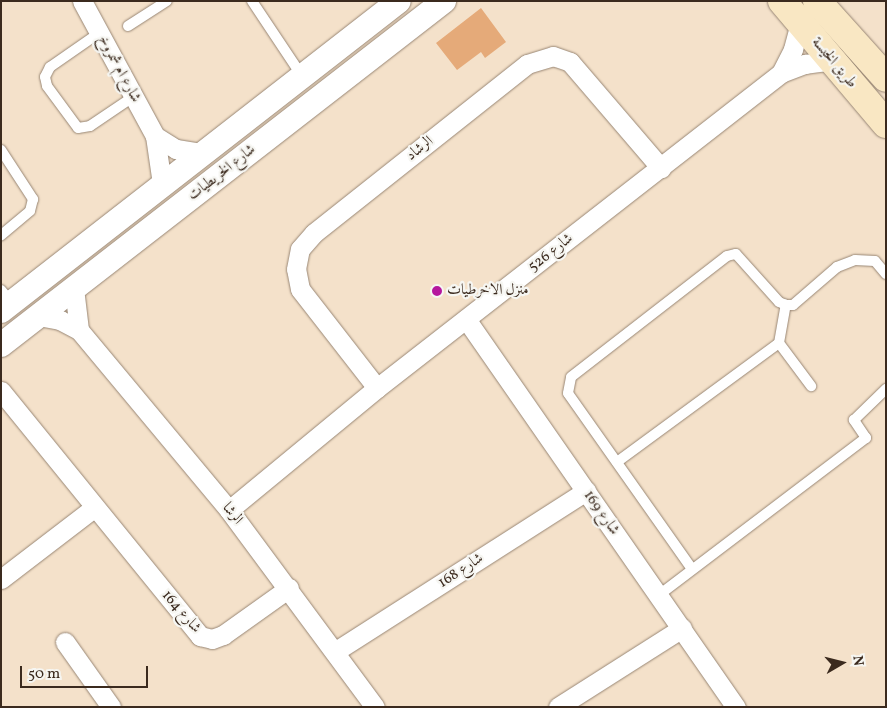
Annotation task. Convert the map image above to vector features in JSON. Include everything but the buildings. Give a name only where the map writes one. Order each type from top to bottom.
[{"type":"main road","name":"طريق الخيسة","points":[[782,1],[886,124]]},
{"type":"main road","name":"طريق الخيسة","points":[[817,1],[886,78]]},
{"type":"street","name":"شارع ام شمروخ","points":[[82,1],[155,136],[162,184]]},
{"type":"street","name":"شارع الخريطيات","points":[[1,345],[444,1]]},
{"type":"street","name":"شارع الخريطيات","points":[[5,301],[162,184],[397,3]]},
{"type":"street","points":[[397,3],[395,19],[401,26],[412,26]]},
{"type":"street","name":"شارع 526","points":[[782,73],[793,49],[800,22]]},
{"type":"street","points":[[351,38],[360,42],[367,50],[367,61]]},
{"type":"street","name":"الرشاد","points":[[377,388],[300,288],[296,268],[300,249],[314,233],[527,64],[552,56],[570,62],[661,168]]},
{"type":"street","name":"شارع 526","points":[[229,510],[377,388],[782,73],[805,64],[832,60]]},
{"type":"street","points":[[264,106],[282,128]]},
{"type":"street","points":[[155,136],[176,149],[201,154]]},
{"type":"street","points":[[74,288],[79,330]]},
{"type":"street","name":"الرشا","points":[[38,316],[60,320],[79,330],[229,510],[336,651],[375,707]]},
{"type":"street","name":"شارع 169","points":[[466,319],[736,707]]},
{"type":"street","name":"شارع 164","points":[[1,391],[196,632],[206,639],[223,635],[289,588]]},
{"type":"street","name":"شارع 168","points":[[336,651],[586,491]]},
{"type":"street","points":[[1,579],[95,507]]},
{"type":"street","points":[[558,707],[682,628]]},
{"type":"street","points":[[65,642],[112,707]]},
{"type":"lane","points":[[128,26],[167,1]]},
{"type":"lane","points":[[252,1],[302,76]]},
{"type":"lane","points":[[99,33],[50,67],[45,77],[46,86],[72,123],[78,128],[90,126],[134,97]]},
{"type":"lane","points":[[1,150],[33,199],[30,211],[1,235]]},
{"type":"lane","points":[[692,570],[568,392],[567,385],[577,369],[727,256],[736,254],[779,302],[786,305],[793,305],[837,267],[855,260],[866,258],[876,261],[886,274]]},
{"type":"lane","points":[[617,462],[779,343],[786,305]]},
{"type":"lane","points":[[779,343],[811,386]]},
{"type":"lane","points":[[659,595],[866,438],[854,420],[886,388]]},
{"type":"place","name":"منزل الاخرطيات","points":[[437,291]]}]
